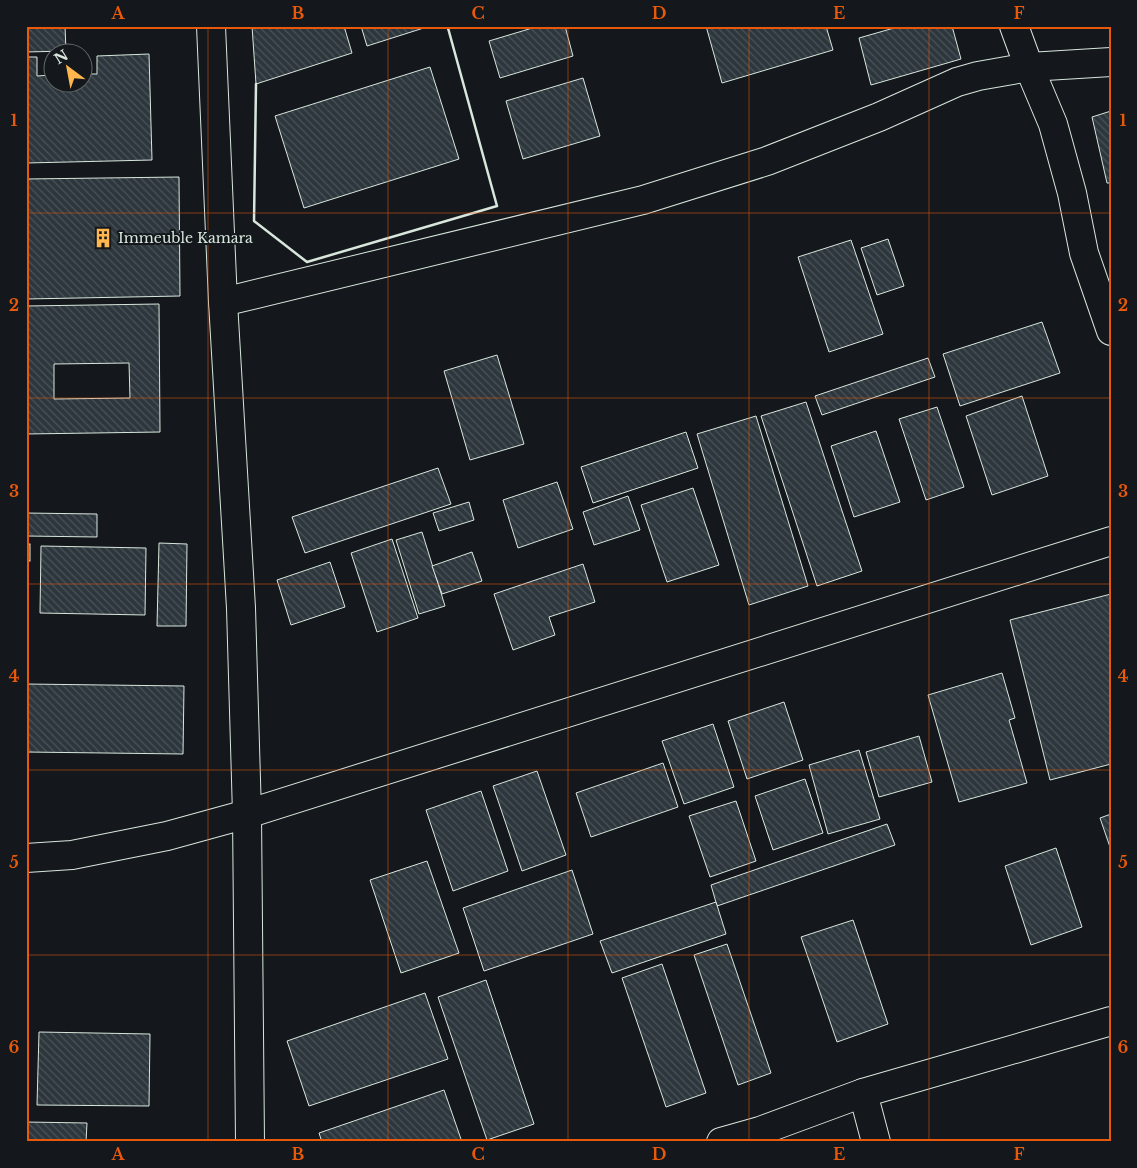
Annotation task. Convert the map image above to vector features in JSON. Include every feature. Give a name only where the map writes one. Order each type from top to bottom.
[{"type":"street","points":[[212,26],[223,302],[240,608],[247,814],[250,1142]]},
{"type":"street","points":[[1014,26],[1053,124],[1072,193],[1084,254],[1111,331]]},
{"type":"street","points":[[223,302],[643,200],[767,161],[879,117],[957,82],[978,76],[1029,67],[1111,62]]},
{"type":"street","points":[[26,858],[72,854],[157,838],[247,814],[1111,541]]},
{"type":"street","points":[[721,1142],[760,1131],[863,1093],[1111,1021]]},
{"type":"street","points":[[863,1093],[876,1142]]},
{"type":"building","points":[[26,26],[65,26],[66,42],[42,42],[42,52],[26,52]]},
{"type":"building","points":[[252,26],[344,26],[352,53],[256,84]]},
{"type":"building","points":[[361,26],[430,26],[367,46]]},
{"type":"building","points":[[539,26],[565,26],[573,56],[500,78],[489,41]]},
{"type":"building","points":[[706,26],[826,26],[833,50],[722,83]]},
{"type":"building","points":[[901,26],[952,26],[961,59],[871,85],[859,38]]},
{"type":"building","points":[[149,54],[152,160],[26,163],[26,57],[37,57],[37,76],[42,76],[42,92],[92,92],[92,74],[97,74],[97,56]]},
{"type":"building","points":[[430,67],[459,159],[304,208],[275,116]]},
{"type":"building","points":[[583,78],[600,136],[523,159],[506,101]]},
{"type":"building","points":[[1111,111],[1111,183],[1107,183],[1092,117]]},
{"type":"building","name":"Immeuble Kamara","points":[[179,177],[180,296],[26,299],[26,179]]},
{"type":"building","points":[[888,239],[904,286],[877,295],[861,248]]},
{"type":"building","points":[[851,240],[883,334],[829,352],[798,257]]},
{"type":"building","points":[[159,304],[160,432],[26,434],[26,306]],"holes":[[[129,363],[130,398],[54,399],[54,364]]]},
{"type":"building","points":[[1042,322],[1060,373],[960,406],[943,354]]},
{"type":"building","points":[[497,355],[524,444],[470,460],[444,371]]},
{"type":"building","points":[[928,358],[935,377],[822,415],[815,396]]},
{"type":"building","points":[[1022,396],[1048,476],[992,495],[966,416]]},
{"type":"building","points":[[806,402],[862,571],[817,586],[761,416]]},
{"type":"building","points":[[937,407],[964,487],[926,500],[899,419]]},
{"type":"building","points":[[756,416],[808,586],[749,605],[697,434]]},
{"type":"building","points":[[876,431],[900,502],[854,517],[831,446]]},
{"type":"building","points":[[686,432],[698,468],[593,503],[581,467]]},
{"type":"building","points":[[438,468],[451,504],[305,553],[292,517]]},
{"type":"building","points":[[557,482],[573,529],[518,548],[503,500]]},
{"type":"building","points":[[693,488],[719,565],[667,582],[641,505]]},
{"type":"building","points":[[628,496],[640,530],[594,545],[583,512]]},
{"type":"building","points":[[469,502],[474,520],[439,531],[433,513]]},
{"type":"building","points":[[26,513],[97,514],[97,537],[26,536]]},
{"type":"building","points":[[422,532],[445,606],[419,614],[396,540]]},
{"type":"building","points":[[392,539],[418,618],[377,632],[351,553]]},
{"type":"building","points":[[159,543],[187,544],[186,626],[157,626]]},
{"type":"building","points":[[26,544],[30,544],[30,561],[26,561]]},
{"type":"building","points":[[41,546],[146,548],[145,615],[40,613]]},
{"type":"building","points":[[472,552],[482,581],[442,594],[432,566]]},
{"type":"building","points":[[330,562],[345,607],[291,625],[277,580]]},
{"type":"building","points":[[583,564],[595,602],[549,617],[555,635],[513,650],[494,594]]},
{"type":"building","points":[[1111,594],[1111,764],[1050,780],[1010,620]]},
{"type":"building","points":[[26,639],[28,639],[27,677],[26,677]]},
{"type":"building","points":[[1002,673],[1015,718],[1009,720],[1027,783],[959,802],[928,695]]},
{"type":"building","points":[[26,684],[184,686],[183,754],[26,752]]},
{"type":"building","points":[[784,702],[803,760],[747,779],[728,721]]},
{"type":"building","points":[[713,724],[734,787],[684,804],[662,741]]},
{"type":"building","points":[[919,736],[932,782],[879,797],[866,752]]},
{"type":"building","points":[[859,750],[880,819],[828,834],[809,765]]},
{"type":"building","points":[[663,763],[678,807],[591,837],[576,793]]},
{"type":"building","points":[[537,771],[566,855],[522,871],[493,786]]},
{"type":"building","points":[[805,779],[823,833],[773,850],[755,796]]},
{"type":"building","points":[[481,791],[508,871],[453,891],[426,810]]},
{"type":"building","points":[[736,801],[756,861],[710,877],[689,816]]},
{"type":"building","points":[[1111,814],[1111,850],[1100,818]]},
{"type":"building","points":[[887,824],[895,845],[717,906],[711,885]]},
{"type":"building","points":[[1056,848],[1082,927],[1031,945],[1005,866]]},
{"type":"building","points":[[427,861],[459,953],[401,973],[370,880]]},
{"type":"building","points":[[572,870],[593,934],[484,971],[463,908]]},
{"type":"building","points":[[716,902],[726,934],[612,973],[600,941]]},
{"type":"building","points":[[853,920],[888,1024],[837,1042],[801,937]]},
{"type":"building","points":[[727,944],[771,1073],[738,1085],[694,955]]},
{"type":"building","points":[[662,964],[706,1093],[666,1107],[622,978]]},
{"type":"building","points":[[486,980],[534,1124],[487,1140],[438,997]]},
{"type":"building","points":[[425,993],[448,1059],[309,1106],[287,1041]]},
{"type":"building","points":[[39,1032],[150,1034],[149,1106],[37,1105]]},
{"type":"building","points":[[444,1090],[462,1142],[322,1142],[319,1133]]},
{"type":"building","points":[[26,1122],[87,1123],[86,1142],[26,1142]]},
{"type":"wall","points":[[256,84],[254,221],[307,262],[497,206],[448,28]]},
{"type":"place","name":"Immeuble Kamara","points":[[103,238]]}]
